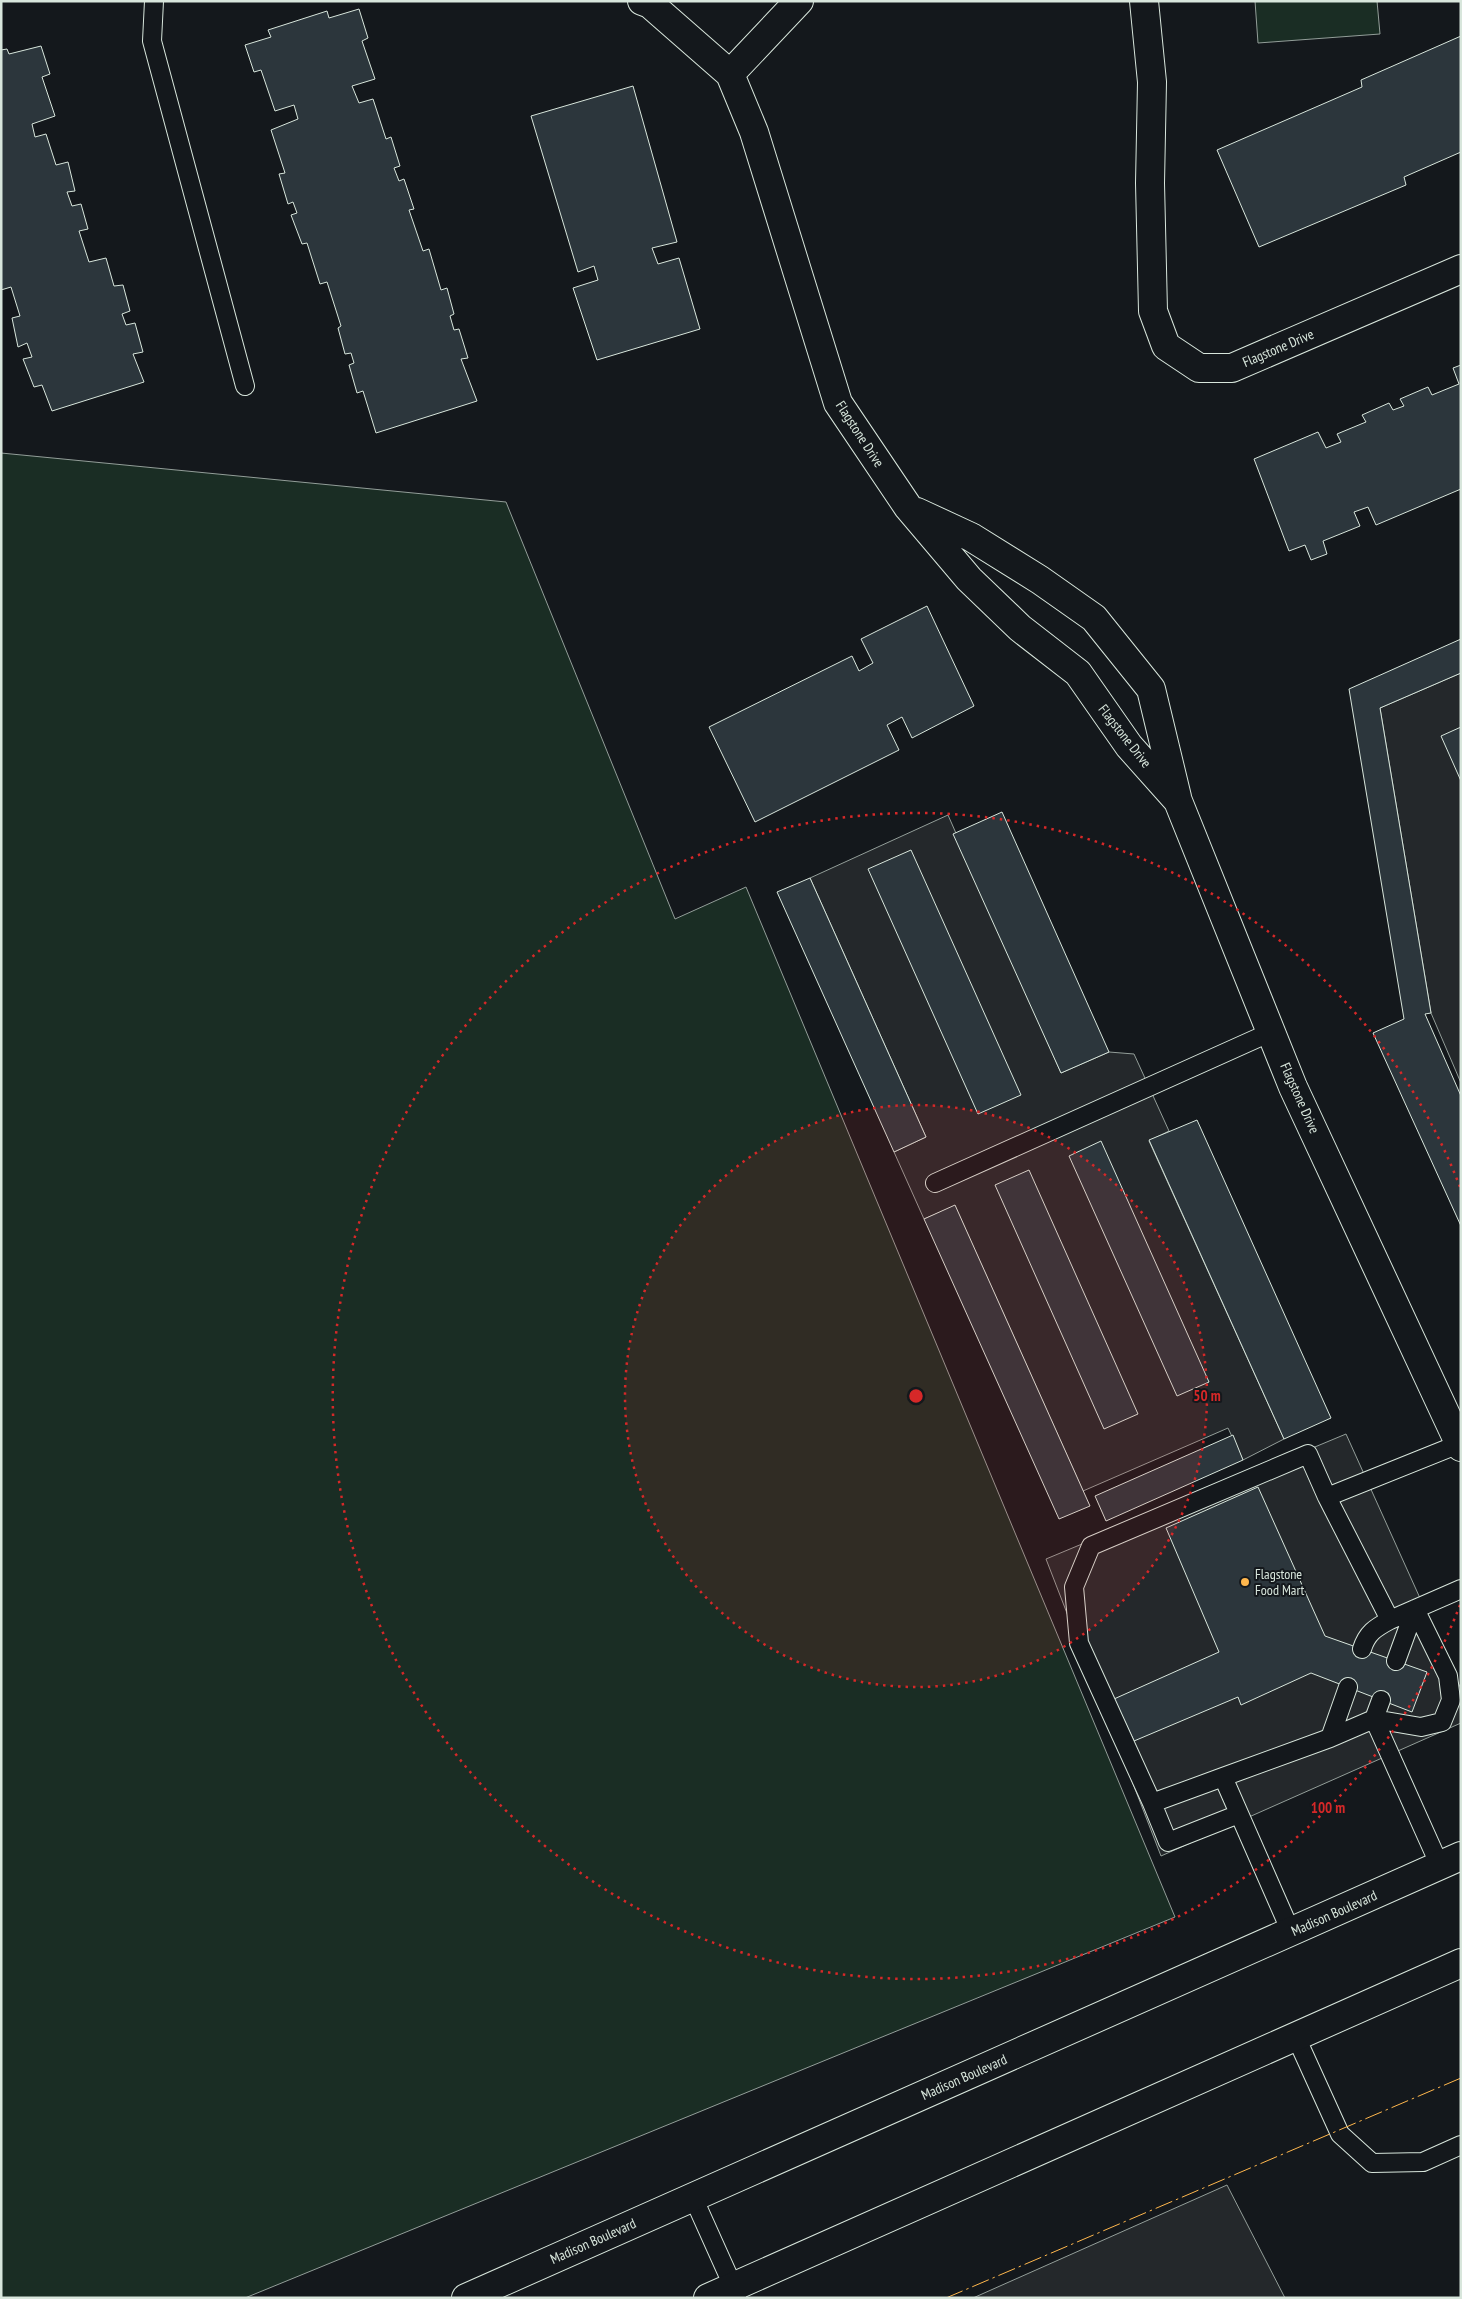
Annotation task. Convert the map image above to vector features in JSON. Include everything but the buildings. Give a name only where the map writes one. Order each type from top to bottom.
[{"type":"street","name":"Flagstone Drive","points":[[642,1],[650,4],[730,74],[754,132],[838,403],[908,507],[969,579],[1020,628],[1078,673],[1129,746],[1178,801],[1293,1087],[1460,1445]]},
{"type":"street","points":[[730,74],[799,1]]},
{"type":"street","name":"Flagstone Drive","points":[[1144,1],[1152,82],[1150,183],[1153,311],[1166,346],[1199,368],[1232,368],[1461,269]]},
{"type":"street","points":[[908,507],[971,537],[1040,580],[1094,618],[1151,688],[1178,801]]},
{"type":"street","name":"Madison Boulevard","points":[[466,2298],[1450,1861]]},
{"type":"street","points":[[708,2298],[736,2292],[1461,1963]]},
{"type":"lane","points":[[154,1],[152,41],[245,386]]},
{"type":"lane","points":[[935,1183],[1271,1032]]},
{"type":"lane","points":[[1327,1497],[1460,1445]]},
{"type":"lane","points":[[1238,1814],[1168,1842],[1079,1643],[1074,1587],[1091,1546],[1308,1454],[1327,1497],[1390,1620]]},
{"type":"lane","points":[[1362,1649],[1366,1637],[1373,1629],[1461,1589]]},
{"type":"lane","points":[[1152,1803],[1330,1738],[1374,1719],[1420,1727],[1442,1722],[1451,1700],[1448,1676],[1415,1609]]},
{"type":"lane","points":[[1396,1661],[1415,1609]]},
{"type":"lane","points":[[1330,1738],[1348,1687]]},
{"type":"lane","points":[[1381,1700],[1374,1719],[1450,1861]]},
{"type":"lane","points":[[1223,1777],[1291,1932]]},
{"type":"lane","points":[[1296,2037],[1340,2134],[1372,2163],[1423,2162],[1461,2145]]},
{"type":"lane","points":[[693,2197],[736,2292]]},
{"type":"green space","points":[[1255,1],[1377,1],[1380,34],[1258,43]]},
{"type":"green space","points":[[1,453],[506,502],[675,919],[746,887],[1175,1917],[245,2298],[1,2298]]},
{"type":"shaded area","points":[[1461,673],[1461,1083],[1431,1013],[1380,708]]},
{"type":"shaded area","points":[[948,815],[1061,1073],[1109,1052],[1134,1054],[1169,1131],[1149,1141],[1284,1439],[1243,1460],[1228,1428],[1083,1491],[955,1206],[924,1219],[894,1152],[926,1137],[810,878]]},
{"type":"shaded area","points":[[1346,1434],[1461,1689],[1461,1723],[1161,1856],[1046,1559]]},
{"type":"shaded area","points":[[1227,2185],[1285,2298],[973,2298]]},
{"type":"power","points":[[946,2298],[1461,2078]]},
{"type":"place","name":"Flagstone Food Mart","points":[[1245,1582]]}]
